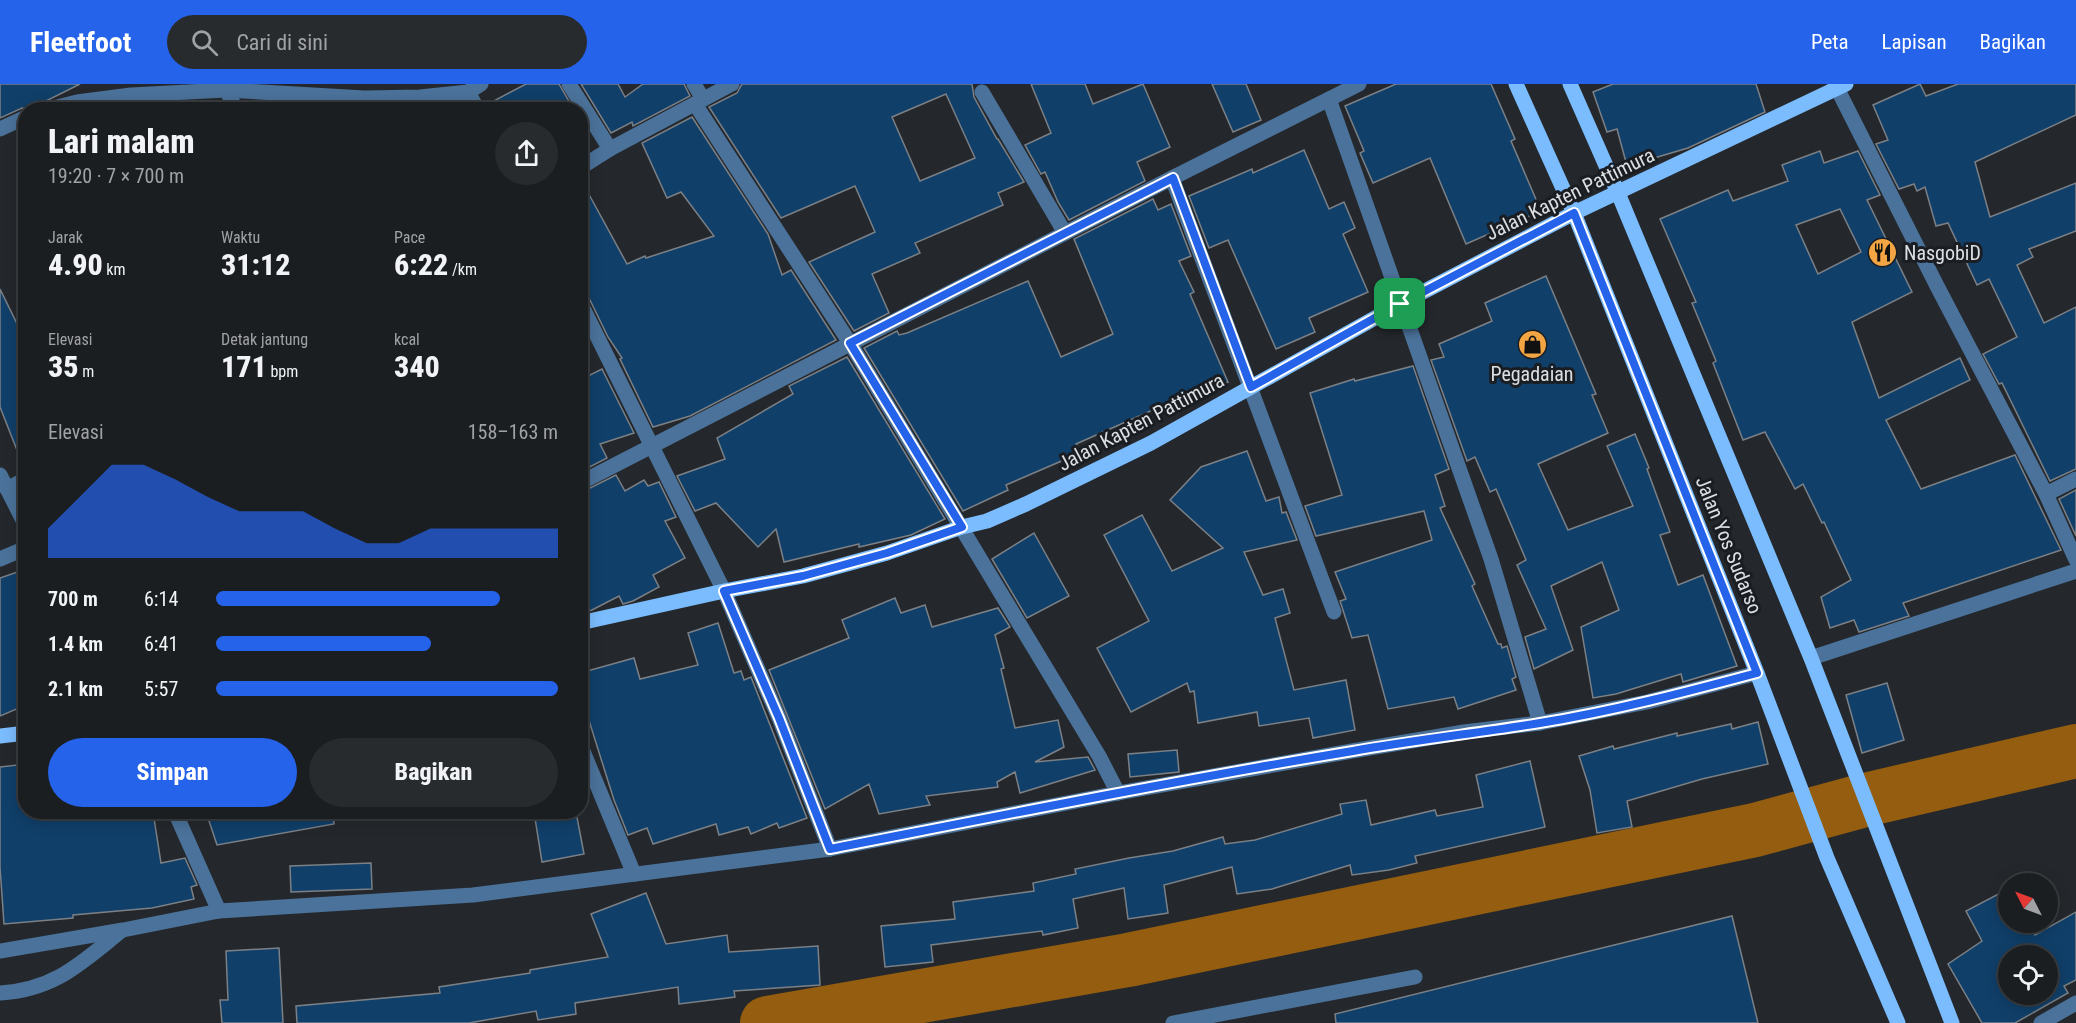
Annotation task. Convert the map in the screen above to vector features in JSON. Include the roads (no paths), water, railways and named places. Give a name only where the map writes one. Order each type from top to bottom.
[{"type":"main road","name":"Jalan Yos Sudarso","points":[[1516,84],[1574,213],[1757,673],[1827,858],[1898,1023]]},
{"type":"main road","name":"Jalan Yos Sudarso","points":[[1570,84],[1811,658],[1952,1023]]},
{"type":"main road","name":"Jalan Kapten Pattimura","points":[[588,621],[803,576],[887,553],[962,527],[987,521],[1078,480],[1400,304],[1574,213],[1839,85]]},
{"type":"main road","points":[[0,736],[18,734]]},
{"type":"street","points":[[569,84],[580,102]]},
{"type":"street","points":[[694,84],[699,101],[962,527],[1099,756],[1118,792]]},
{"type":"street","points":[[588,163],[732,84]]},
{"type":"street","points":[[588,479],[1359,84]]},
{"type":"street","points":[[1839,85],[2046,494],[2076,560]]},
{"type":"street","points":[[77,102],[131,95],[226,90],[364,98],[420,97],[474,88]]},
{"type":"street","points":[[226,90],[233,102]]},
{"type":"street","points":[[982,92],[1065,233]]},
{"type":"street","points":[[1329,99],[1491,559],[1540,723]]},
{"type":"street","points":[[588,114],[610,149]]},
{"type":"street","points":[[0,129],[18,121]]},
{"type":"street","points":[[1173,178],[1334,612]]},
{"type":"street","points":[[588,318],[724,591],[779,718],[830,849]]},
{"type":"street","points":[[2046,494],[2076,479]]},
{"type":"street","points":[[4,482],[18,510]]},
{"type":"street","points":[[0,559],[18,551]]},
{"type":"street","points":[[1811,658],[2076,571]]},
{"type":"street","points":[[0,951],[219,911],[473,895],[830,849],[1118,792],[1464,732],[1540,723],[1647,702],[1757,673]]},
{"type":"street","points":[[588,763],[634,874]]},
{"type":"street","points":[[178,819],[219,911]]},
{"type":"street","points":[[0,993],[16,992],[48,984],[74,969],[123,930]]},
{"type":"street","points":[[1173,1023],[1415,977]]},
{"type":"street","points":[[2041,1023],[2076,1003]]},
{"type":"waterway","points":[[767,1023],[1128,960],[1755,830],[1865,800],[2076,751]]},
{"type":"place","name":"NasgobiD","points":[[1883,253]]},
{"type":"place","name":"Pegadaian","points":[[1532,344]]}]
